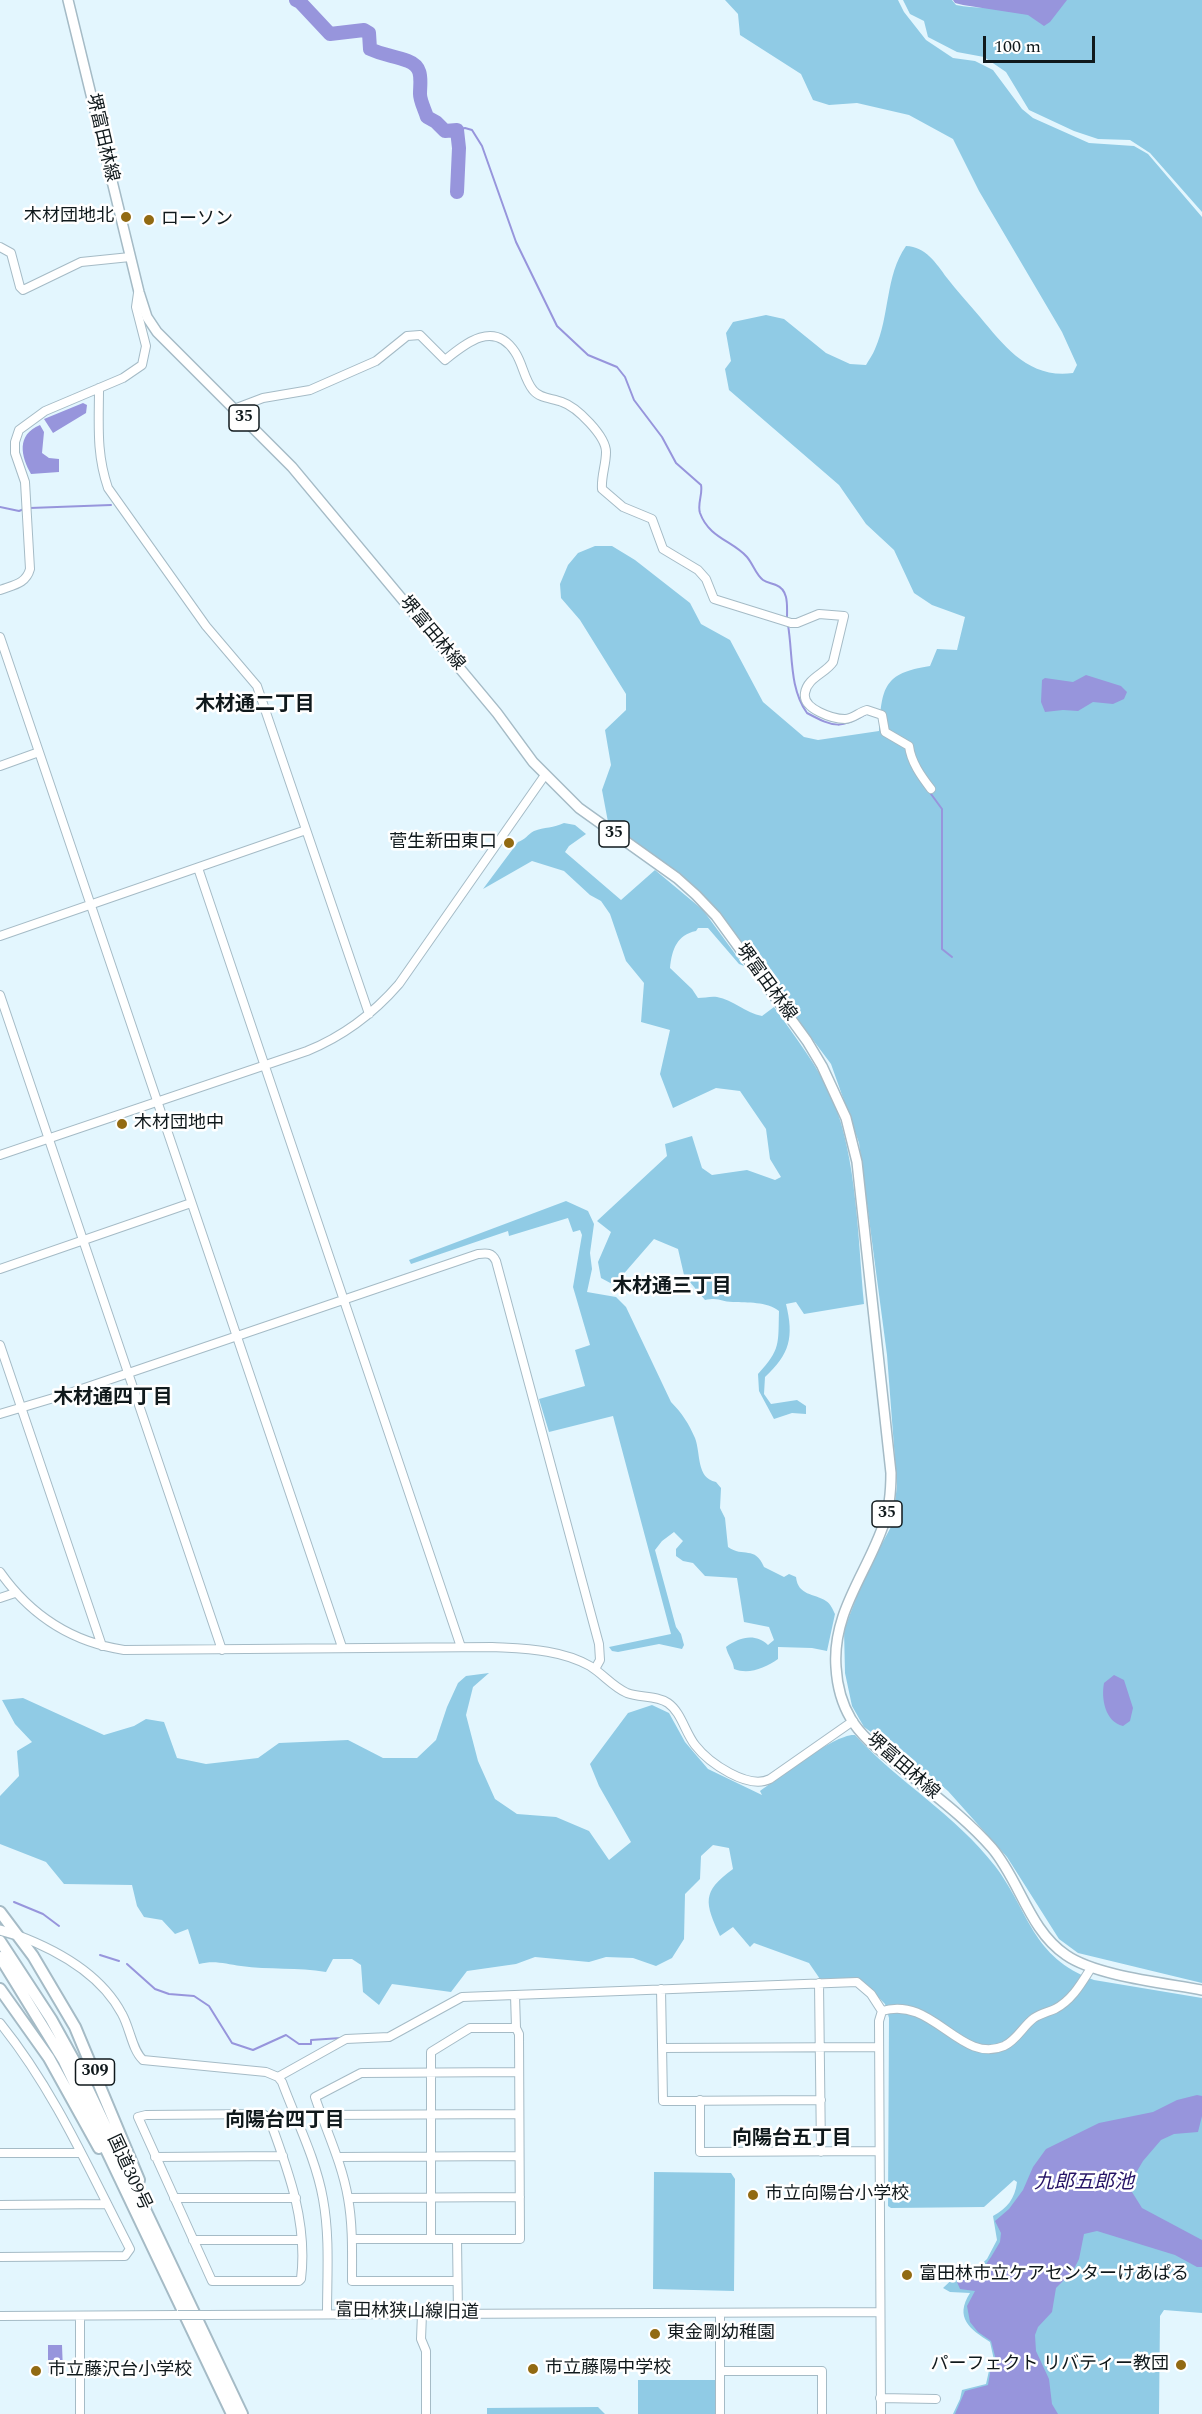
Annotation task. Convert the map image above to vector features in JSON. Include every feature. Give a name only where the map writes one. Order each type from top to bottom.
[{"type":"highway","name":"309","points":[[0,1912],[52,1986],[75,2027],[150,2205],[150,2220]]},
{"type":"highway","name":"国道309号","points":[[0,1941],[4,1954],[64,2061],[231,2414]]},
{"type":"highway","name":"国道309号","points":[[4,1954],[77,2066],[242,2414]]},
{"type":"highway","name":"309","points":[[0,1989],[61,2078],[137,2213]]},
{"type":"main road","name":"堺富田林線","points":[[68,0],[130,257],[147,317],[162,338],[292,466],[497,713],[516,742],[545,775],[579,808],[687,887],[716,916],[807,1041],[829,1078],[846,1118],[856,1162],[891,1484],[884,1524],[855,1584],[838,1630],[837,1679],[843,1701],[853,1721],[874,1745],[981,1837],[1002,1861],[1034,1920],[1065,1954],[1090,1968],[1202,1990]]},
{"type":"main road","points":[[0,1930],[17,1935]]},
{"type":"street","points":[[0,248],[11,253],[20,287],[23,290],[81,262],[130,257]]},
{"type":"street","points":[[0,590],[23,582],[30,569],[25,482],[15,453],[15,442],[19,430],[45,411],[134,372],[142,364],[146,355],[146,346],[136,307],[139,292]]},
{"type":"street","points":[[234,409],[263,398],[310,390],[376,361],[407,336],[420,335],[445,360],[470,341],[482,336],[502,339],[516,352],[537,394],[567,403],[576,409],[605,443],[602,489],[623,507],[652,519],[663,549],[698,570],[706,579],[714,599],[791,623],[797,623],[819,614],[844,616],[833,662],[829,669],[812,680],[805,693],[806,700],[813,709],[831,717],[850,718],[867,710],[882,715],[885,732],[909,746],[911,756],[921,776],[931,789]]},
{"type":"street","points":[[99,388],[100,466],[108,488],[207,626],[257,686],[369,1014]]},
{"type":"street","points":[[0,637],[342,1647]]},
{"type":"street","points":[[0,766],[39,752]]},
{"type":"street","points":[[0,1155],[330,1041],[369,1014],[388,996],[412,965],[545,775]]},
{"type":"street","points":[[0,936],[306,830]]},
{"type":"street","points":[[198,868],[461,1647]]},
{"type":"street","points":[[0,995],[222,1650]]},
{"type":"street","points":[[0,1269],[191,1203]]},
{"type":"street","points":[[0,1414],[478,1254],[489,1253],[493,1255],[599,1644],[600,1660],[595,1669]]},
{"type":"street","points":[[0,1345],[102,1646]]},
{"type":"street","points":[[0,1572],[15,1593],[30,1608],[52,1624],[76,1638],[102,1646],[132,1651],[461,1647],[509,1648],[556,1653],[576,1659],[595,1669],[627,1693],[667,1703],[674,1709],[701,1752],[724,1769],[755,1783],[770,1779],[853,1721]]},
{"type":"street","points":[[0,1598],[15,1593]]},
{"type":"street","points":[[17,1935],[61,1955],[105,1990],[121,2012],[138,2054],[143,2060],[266,2072],[278,2077],[346,2039],[394,2035],[462,1997],[857,1982],[871,1994],[882,2011]]},
{"type":"street","points":[[882,2011],[896,2009],[914,2011],[936,2022],[968,2044],[987,2050],[996,2049],[1009,2043],[1035,2018],[1067,2001],[1090,1968]]},
{"type":"street","points":[[819,1983],[821,2151]]},
{"type":"street","points":[[661,1989],[663,2101],[820,2100]]},
{"type":"street","points":[[352,2239],[520,2239],[519,2034],[516,2028],[515,1995]]},
{"type":"street","points":[[880,2414],[879,2020],[882,2011]]},
{"type":"street","points":[[0,2023],[39,2076],[130,2249],[125,2256],[0,2257]]},
{"type":"street","points":[[431,2239],[431,2052],[470,2028],[516,2028]]},
{"type":"street","points":[[662,2048],[879,2047]]},
{"type":"street","points":[[458,2281],[352,2281],[352,2239],[348,2198],[337,2157],[315,2097],[361,2073],[519,2072]]},
{"type":"street","name":"富田林狭山線旧道","points":[[278,2077],[282,2082],[322,2196],[327,2226],[327,2314],[880,2312]]},
{"type":"street","points":[[700,2100],[700,2152],[879,2151]]},
{"type":"street","points":[[321,2115],[519,2114]]},
{"type":"street","points":[[266,2115],[283,2156],[296,2198],[301,2240],[302,2276],[299,2281],[214,2282],[210,2279],[155,2157],[139,2123],[140,2116],[266,2115]]},
{"type":"street","points":[[0,2153],[80,2153]]},
{"type":"street","points":[[155,2157],[283,2156]]},
{"type":"street","points":[[337,2157],[519,2156]]},
{"type":"street","points":[[348,2198],[519,2197]]},
{"type":"street","points":[[174,2198],[296,2198]]},
{"type":"street","points":[[0,2205],[106,2204]]},
{"type":"street","points":[[457,2239],[458,2314]]},
{"type":"street","points":[[193,2240],[301,2240]]},
{"type":"street","points":[[720,2313],[720,2414]]},
{"type":"street","points":[[0,2316],[327,2314]]},
{"type":"street","points":[[422,2314],[421,2339],[426,2352],[426,2414]]},
{"type":"street","points":[[80,2316],[80,2414]]},
{"type":"street","points":[[720,2371],[822,2371],[822,2414]]},
{"type":"street","points":[[880,2398],[936,2399]]},
{"type":"shaded area","points":[[725,0],[898,0],[904,12],[926,40],[953,58],[975,61],[993,70],[1022,109],[1033,118],[1089,143],[1134,146],[1148,154],[1202,217],[1202,1983],[1078,1953],[1059,1939],[1007,1857],[948,1791],[925,1771],[864,1727],[852,1706],[845,1673],[844,1630],[865,1575],[892,1525],[897,1486],[887,1355],[859,1143],[831,1064],[742,945],[677,874],[608,822],[602,790],[611,765],[605,730],[626,710],[626,694],[580,620],[561,598],[560,584],[568,565],[578,553],[595,546],[612,546],[635,560],[690,603],[701,624],[730,640],[763,702],[804,737],[818,740],[879,731],[884,693],[894,678],[914,669],[930,666],[937,649],[957,650],[965,617],[932,605],[914,593],[894,550],[866,524],[839,485],[729,390],[725,369],[731,361],[726,333],[733,322],[766,315],[784,319],[826,353],[850,364],[866,365],[880,336],[894,270],[906,246],[919,249],[930,257],[999,339],[1019,359],[1043,371],[1057,374],[1073,373],[1077,365],[1062,332],[979,191],[953,139],[909,115],[857,103],[829,105],[813,100],[801,74],[740,35],[738,14]]},
{"type":"shaded area","points":[[903,0],[952,0],[956,5],[983,8],[1062,0],[1202,0],[1202,212],[1150,153],[1130,140],[1098,139],[1074,131],[1029,110],[1006,72],[984,57],[957,52],[928,37],[924,21],[910,14]]},
{"type":"shaded area","points":[[564,823],[575,825],[586,834],[569,846],[565,852],[621,900],[655,870],[703,910],[744,966],[739,964],[708,928],[698,928],[680,939],[672,955],[670,968],[698,998],[723,999],[762,1016],[774,1007],[814,1064],[833,1100],[841,1123],[852,1174],[864,1304],[804,1314],[796,1302],[786,1304],[790,1326],[788,1344],[780,1361],[765,1377],[764,1394],[771,1404],[797,1400],[806,1406],[806,1414],[792,1413],[774,1419],[759,1391],[758,1374],[777,1346],[779,1311],[757,1303],[705,1300],[684,1275],[678,1249],[654,1239],[614,1285],[601,1278],[598,1262],[611,1232],[597,1221],[667,1156],[665,1144],[692,1136],[702,1168],[712,1175],[747,1170],[775,1180],[781,1177],[770,1159],[766,1129],[740,1091],[716,1088],[673,1108],[660,1074],[670,1030],[641,1022],[644,983],[626,961],[610,914],[601,901],[590,895],[564,871],[532,861],[483,889],[518,842],[534,831]]},
{"type":"shaded area","points":[[566,1201],[588,1211],[594,1224],[590,1253],[592,1269],[587,1292],[616,1297],[626,1307],[671,1402],[693,1433],[702,1471],[721,1488],[720,1508],[725,1518],[728,1547],[757,1556],[764,1567],[784,1577],[789,1574],[796,1577],[803,1591],[829,1604],[835,1614],[827,1651],[778,1647],[778,1659],[768,1665],[751,1671],[734,1669],[726,1647],[747,1638],[758,1639],[768,1645],[774,1640],[769,1627],[744,1622],[737,1578],[705,1576],[693,1563],[683,1561],[676,1556],[676,1549],[683,1541],[674,1532],[655,1550],[676,1627],[684,1645],[682,1649],[659,1644],[618,1652],[612,1651],[609,1647],[671,1634],[613,1416],[549,1432],[539,1399],[585,1386],[575,1350],[590,1345],[573,1287],[582,1235],[580,1230],[573,1232],[568,1218],[509,1236],[508,1231],[411,1264],[409,1260]]},
{"type":"shaded area","points":[[489,1673],[473,1687],[466,1715],[478,1761],[495,1799],[517,1814],[556,1817],[589,1831],[609,1860],[631,1842],[599,1786],[590,1764],[628,1713],[652,1705],[669,1713],[685,1742],[708,1769],[762,1795],[760,1791],[807,1757],[834,1741],[855,1735],[980,1848],[1007,1883],[1034,1932],[1057,1959],[1094,1980],[1202,1998],[1202,2313],[1164,2310],[1160,2316],[1159,2414],[953,2414],[962,2390],[986,2384],[990,2366],[994,2360],[990,2342],[966,2322],[964,2309],[970,2293],[950,2292],[943,2288],[962,2270],[974,2271],[987,2259],[997,2240],[993,2216],[1010,2202],[1017,2182],[1014,2180],[984,2207],[891,2208],[888,2206],[889,2018],[885,2004],[859,1978],[820,1979],[809,1963],[754,1943],[750,1947],[733,1927],[720,1936],[711,1915],[709,1899],[715,1885],[733,1869],[729,1848],[713,1845],[701,1856],[700,1879],[685,1894],[684,1939],[672,1958],[656,1966],[633,1958],[606,1957],[589,1962],[535,1957],[516,1964],[467,1971],[451,1992],[392,1984],[379,2005],[363,1992],[361,1965],[352,1959],[333,1959],[326,1972],[215,1962],[199,1964],[188,1929],[175,1934],[162,1920],[144,1917],[137,1906],[132,1885],[64,1884],[46,1862],[0,1844],[0,1796],[19,1776],[17,1751],[32,1742],[15,1724],[2,1700],[23,1698],[104,1735],[134,1726],[146,1719],[164,1722],[177,1758],[206,1764],[258,1758],[279,1743],[348,1740],[383,1758],[417,1758],[436,1740],[458,1683],[466,1676]]},
{"type":"shaded area","points":[[654,2172],[731,2173],[735,2179],[734,2291],[653,2289]]},
{"type":"shaded area","points":[[638,2380],[717,2380],[717,2414],[638,2414]]},
{"type":"shaded area","points":[[598,2407],[605,2414],[487,2414],[487,2408]]},
{"type":"water","points":[[953,0],[1067,0],[1050,22],[1044,26],[1028,15],[963,5]]},
{"type":"water","points":[[83,403],[87,405],[86,413],[53,433],[44,419]]},
{"type":"water","points":[[40,425],[44,432],[42,453],[49,458],[59,459],[59,472],[31,474],[25,460],[24,440],[32,429]]},
{"type":"water","points":[[1086,675],[1121,686],[1127,692],[1124,699],[1113,704],[1093,702],[1078,711],[1045,712],[1041,702],[1042,680],[1045,678],[1073,682]]},
{"type":"water","points":[[1114,1675],[1124,1680],[1133,1708],[1130,1721],[1123,1726],[1117,1724],[1108,1715],[1104,1702],[1104,1683]]},
{"type":"water","name":"九郎五郎池","points":[[1202,2096],[1202,2116],[1198,2132],[1174,2134],[1161,2140],[1143,2161],[1133,2178],[1132,2192],[1142,2208],[1202,2240],[1202,2267],[1197,2267],[1175,2255],[1097,2231],[1084,2234],[1079,2259],[1073,2271],[1056,2288],[1052,2312],[1038,2327],[1035,2335],[1036,2351],[1049,2379],[1052,2404],[1058,2414],[955,2414],[965,2391],[988,2385],[991,2367],[996,2360],[991,2341],[978,2332],[970,2322],[967,2306],[975,2291],[960,2289],[957,2282],[968,2274],[982,2270],[991,2257],[1000,2242],[1001,2233],[995,2221],[1009,2209],[1023,2190],[1033,2167],[1046,2149],[1099,2123],[1153,2112],[1177,2100]]},
{"type":"water","points":[[48,2345],[62,2345],[63,2372],[48,2373]]},
{"type":"waterway","points":[[296,0],[330,34],[364,30],[369,33],[370,49],[408,61],[417,67],[420,75],[420,97],[427,117],[445,131],[457,130],[459,148],[457,192]]},
{"type":"waterway","points":[[457,130],[465,128],[472,130],[482,146],[516,242],[557,326],[588,355],[617,367],[625,377],[634,400],[662,437],[676,463],[701,485],[699,510],[704,521],[715,534],[747,557],[761,578],[780,587],[785,594],[787,618]]},
{"type":"waterway","points":[[30,508],[111,505]]},
{"type":"waterway","points":[[0,507],[19,511],[24,509]]},
{"type":"waterway","points":[[788,625],[794,682],[807,713],[825,722],[838,725],[851,722],[868,713]]},
{"type":"waterway","points":[[931,794],[942,809],[942,949],[952,957]]},
{"type":"waterway","points":[[14,1902],[43,1914],[59,1926]]},
{"type":"waterway","points":[[100,1955],[119,1961]]},
{"type":"waterway","points":[[127,1964],[155,1989],[169,1994],[194,1996],[209,2006],[232,2043],[253,2050],[286,2035],[299,2044],[311,2044],[311,2040],[341,2038]]},
{"type":"place","name":"木材団地北","points":[[126,217]]},
{"type":"place","name":"ローソン","points":[[149,220]]},
{"type":"place","name":"菅生新田東口","points":[[509,843]]},
{"type":"place","name":"木材団地中","points":[[122,1124]]},
{"type":"place","name":"市立向陽台小学校","points":[[753,2195]]},
{"type":"place","name":"富田林市立ケアセンターけあぱる","points":[[907,2275]]},
{"type":"place","name":"東金剛幼稚園","points":[[655,2334]]},
{"type":"place","name":"パーフェクト リバティー教団","points":[[1181,2365]]},
{"type":"place","name":"市立藤陽中学校","points":[[533,2369]]},
{"type":"place","name":"市立藤沢台小学校","points":[[36,2371]]},
{"type":"district","name":"木材通二丁目","points":[[255,706]]},
{"type":"district","name":"木材通三丁目","points":[[672,1288]]},
{"type":"district","name":"木材通四丁目","points":[[113,1399]]},
{"type":"district","name":"向陽台四丁目","points":[[285,2122]]},
{"type":"district","name":"向陽台五丁目","points":[[792,2140]]}]
